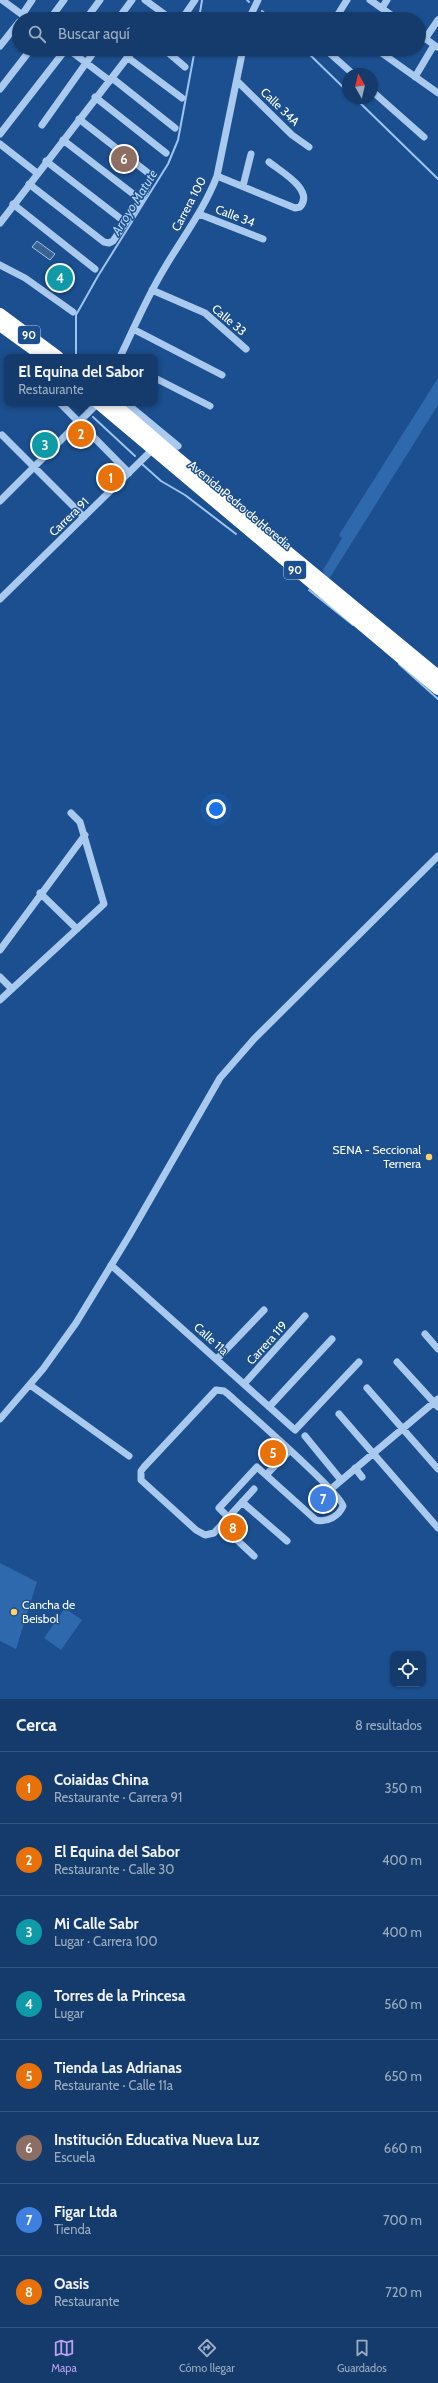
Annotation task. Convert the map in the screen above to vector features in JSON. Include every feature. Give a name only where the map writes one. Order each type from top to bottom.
[{"type":"highway","name":"90","points":[[0,314],[54,354]]},
{"type":"highway","name":"90","points":[[0,325],[40,354]]},
{"type":"highway","name":"Avenida Pedro de Heredia","points":[[101,406],[438,689]]},
{"type":"highway","name":"Avenida Pedro de Heredia","points":[[117,406],[289,553],[438,676]]},
{"type":"street","points":[[26,12],[32,0]]},
{"type":"street","points":[[55,12],[64,0]]},
{"type":"street","points":[[91,12],[100,0]]},
{"type":"street","points":[[123,12],[132,0]]},
{"type":"street","points":[[145,0],[161,12]]},
{"type":"street","points":[[154,7],[159,0]]},
{"type":"street","points":[[187,12],[195,0]]},
{"type":"street","points":[[252,12],[258,0]]},
{"type":"street","points":[[339,12],[346,0]]},
{"type":"street","points":[[370,0],[387,12]]},
{"type":"street","points":[[382,8],[387,0]]},
{"type":"street","points":[[1,1],[15,12]]},
{"type":"street","points":[[426,32],[438,20]]},
{"type":"street","points":[[0,46],[12,31]]},
{"type":"street","points":[[415,77],[436,46],[426,39]]},
{"type":"street","points":[[0,89],[26,56]]},
{"type":"street","points":[[0,134],[61,56]]},
{"type":"street","points":[[76,56],[175,128]]},
{"type":"street","points":[[42,125],[91,56]]},
{"type":"street","points":[[172,56],[185,67]]},
{"type":"street","name":"Carrera 100","points":[[121,354],[152,290],[199,214],[217,176],[242,56]]},
{"type":"street","points":[[333,56],[346,68]]},
{"type":"street","points":[[386,56],[438,93]]},
{"type":"street","points":[[0,223],[46,161],[127,58],[182,98]]},
{"type":"street","name":"Calle 34A","points":[[237,81],[292,135],[309,147]]},
{"type":"street","points":[[378,96],[424,137]]},
{"type":"street","points":[[95,98],[166,153]]},
{"type":"street","points":[[29,184],[104,242],[109,243],[114,241],[125,222],[141,200],[152,176],[79,119]]},
{"type":"street","points":[[63,140],[141,200]]},
{"type":"street","points":[[0,144],[37,173]]},
{"type":"street","points":[[243,186],[251,154]]},
{"type":"street","points":[[46,161],[125,222]]},
{"type":"street","points":[[217,176],[295,208],[300,208],[303,204],[304,198],[301,189],[294,181],[269,162]]},
{"type":"street","points":[[13,204],[95,269]]},
{"type":"street","name":"Calle 34","points":[[199,214],[263,239]]},
{"type":"street","points":[[0,265],[25,278],[73,312]]},
{"type":"street","name":"Calle 33","points":[[152,290],[205,313],[246,349]]},
{"type":"street","points":[[133,329],[222,375]]},
{"type":"street","points":[[158,380],[210,406]]},
{"type":"street","points":[[63,406],[129,473]]},
{"type":"street","points":[[0,501],[95,406]]},
{"type":"street","points":[[130,406],[178,446]]},
{"type":"street","points":[[2,435],[84,517]]},
{"type":"street","name":"Carrera 91","points":[[0,599],[152,450]]},
{"type":"street","points":[[0,1000],[104,904],[80,822],[71,813]]},
{"type":"street","points":[[0,950],[40,893],[85,836]]},
{"type":"street","points":[[0,1419],[30,1385],[76,1323],[220,1078],[254,1039],[438,856]]},
{"type":"street","points":[[40,893],[77,929]]},
{"type":"street","points":[[0,977],[12,989]]},
{"type":"street","name":"Calle 11a","points":[[111,1265],[295,1430],[358,1362]]},
{"type":"street","points":[[217,1359],[264,1310]]},
{"type":"street","name":"Carrera 119","points":[[244,1384],[305,1316]]},
{"type":"street","points":[[425,1334],[438,1349]]},
{"type":"street","points":[[269,1407],[332,1339]]},
{"type":"street","points":[[331,1489],[373,1453],[437,1403],[397,1362]]},
{"type":"street","points":[[30,1385],[129,1456]]},
{"type":"street","points":[[367,1388],[438,1469]]},
{"type":"street","points":[[228,1516],[219,1508],[257,1467],[313,1518],[320,1521],[328,1520],[342,1508],[343,1502],[290,1450],[228,1394],[220,1390],[213,1392],[141,1470],[141,1480],[205,1535],[214,1533],[254,1489]]},
{"type":"street","points":[[339,1414],[438,1528]]},
{"type":"street","points":[[306,1436],[342,1480]]},
{"type":"street","points":[[266,1475],[290,1450]]},
{"type":"street","points":[[355,1468],[362,1477]]},
{"type":"street","points":[[242,1502],[286,1541]]},
{"type":"street","points":[[221,1525],[254,1556]]},
{"type":"shaded area","points":[[37,241],[55,254],[50,260],[32,247]]},
{"type":"shaded area","points":[[438,378],[438,405],[329,579],[324,576],[323,570],[342,538],[339,535]]},
{"type":"shaded area","name":"Cancha de Beisbol","points":[[0,1563],[37,1582],[16,1649],[0,1641]]},
{"type":"shaded area","points":[[65,1608],[82,1620],[61,1650],[44,1638]]},
{"type":"waterway","name":"Arroyo Matute","points":[[200,12],[202,0]]},
{"type":"waterway","name":"Arroyo Matute","points":[[76,354],[76,315],[98,276],[168,164],[178,140],[194,56]]},
{"type":"waterway","name":"Arroyo Matute","points":[[311,56],[342,86]]},
{"type":"waterway","name":"Arroyo Matute","points":[[361,104],[438,179]]},
{"type":"waterway","points":[[81,406],[85,409]]},
{"type":"waterway","points":[[93,417],[135,456]]},
{"type":"waterway","points":[[142,464],[161,481],[185,495],[236,534]]},
{"type":"waterway","points":[[309,590],[353,625]]},
{"type":"waterway","points":[[399,664],[438,699]]},
{"type":"place","name":"Institución Educativa Nueva Luz","points":[[124,159]]},
{"type":"place","name":"Torres de la Princesa","points":[[60,278]]},
{"type":"place","name":"El Equina del Sabor","points":[[81,434]]},
{"type":"place","name":"Mi Calle Sabr","points":[[45,445]]},
{"type":"place","name":"Coiaidas China","points":[[111,478]]},
{"type":"place","name":"SENA - Seccional Ternera","points":[[429,1157]]},
{"type":"place","name":"Tienda Las Adrianas","points":[[273,1453]]},
{"type":"place","name":"Figar Ltda","points":[[323,1499]]},
{"type":"place","name":"Oasis","points":[[233,1528]]},
{"type":"place","name":"Cancha de Beisbol","points":[[14,1612]]}]
